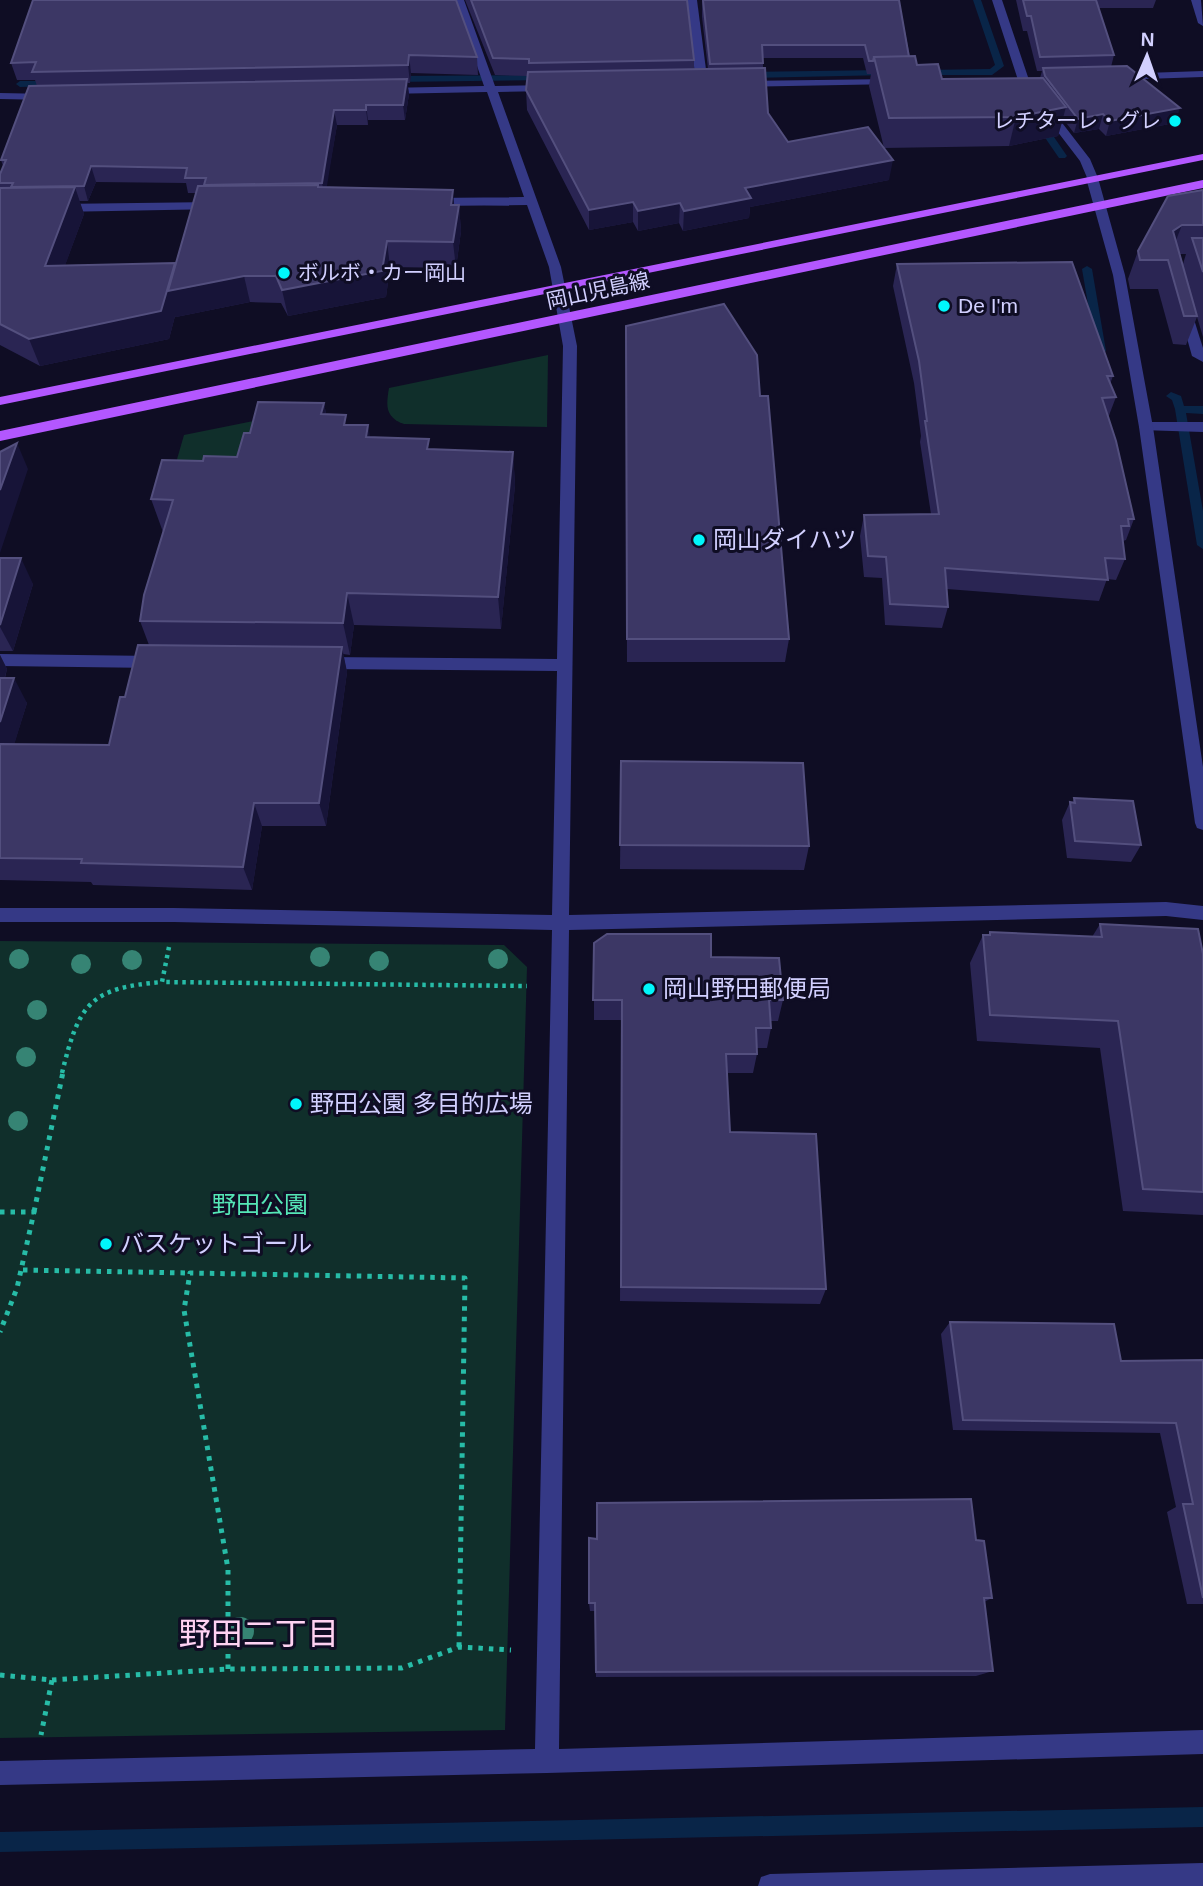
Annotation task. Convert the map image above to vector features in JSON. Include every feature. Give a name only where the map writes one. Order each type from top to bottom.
[{"type":"main road","name":"岡山児島線","points":[[0,401],[1203,157]]},
{"type":"main road","name":"岡山児島線","points":[[0,436],[1203,184]]},
{"type":"main road","points":[[0,388],[48,390]]},
{"type":"main road","points":[[0,448],[42,427]]},
{"type":"street","points":[[458,0],[555,267],[570,346],[547,1761]]},
{"type":"street","points":[[692,0],[701,78]]},
{"type":"street","points":[[997,0],[1024,80],[1086,160],[1119,275],[1146,427],[1203,823]]},
{"type":"street","points":[[1196,0],[1203,23]]},
{"type":"street","points":[[1105,77],[1203,74]]},
{"type":"street","points":[[701,78],[715,85]]},
{"type":"street","points":[[688,85],[701,78]]},
{"type":"street","points":[[1011,80],[1038,79]]},
{"type":"street","points":[[367,91],[489,82],[557,88]]},
{"type":"street","points":[[729,84],[903,82]]},
{"type":"street","points":[[0,96],[62,96]]},
{"type":"street","points":[[421,203],[530,201]]},
{"type":"street","points":[[40,209],[229,206]]},
{"type":"street","points":[[1181,296],[1199,356],[1203,358]]},
{"type":"street","points":[[1146,427],[1197,427]]},
{"type":"street","points":[[0,660],[165,662]]},
{"type":"street","points":[[303,663],[565,665]]},
{"type":"street","points":[[0,915],[174,915],[561,923],[1166,909],[1203,913]]},
{"type":"street","points":[[0,1773],[1203,1742]]},
{"type":"street","points":[[770,1886],[1203,1875]]},
{"type":"path","points":[[162,982],[174,915]]},
{"type":"path","points":[[0,1332],[12,1307],[23,1270],[72,1035],[89,1002],[125,985],[162,982],[560,986]]},
{"type":"path","points":[[0,1212],[34,1212]]},
{"type":"path","points":[[23,1270],[465,1278],[459,1647]]},
{"type":"path","points":[[190,1273],[184,1310],[228,1569],[228,1669]]},
{"type":"path","points":[[0,1675],[52,1680],[228,1669],[402,1668],[459,1647],[547,1653]]},
{"type":"path","points":[[34,1772],[52,1680]]},
{"type":"green space","points":[[548,355],[547,427],[404,424],[393,418],[388,410],[389,388]]},
{"type":"green space","points":[[259,420],[242,489],[169,487],[184,435]]},
{"type":"green space","name":"野田公園","points":[[0,941],[504,945],[527,967],[505,1730],[0,1738]]},
{"type":"building","points":[[33,0],[456,0],[477,57],[409,55],[408,65],[32,72],[36,62],[11,63]]},
{"type":"building","points":[[471,0],[687,0],[694,60],[529,63],[529,59],[493,58]]},
{"type":"building","points":[[703,0],[899,0],[909,57],[874,57],[873,61],[869,61],[865,45],[762,45],[763,63],[710,64]]},
{"type":"building","points":[[1023,0],[1096,0],[1114,55],[1040,57],[1031,16],[1027,16]]},
{"type":"building","points":[[915,56],[917,65],[938,64],[942,79],[1043,78],[1066,107],[1016,117],[889,118],[874,57]]},
{"type":"building","points":[[1127,66],[1180,108],[1110,121],[1103,114],[1078,119],[1045,76],[1043,68]]},
{"type":"building","points":[[765,68],[768,113],[788,142],[868,127],[893,160],[745,188],[751,198],[684,211],[680,203],[638,211],[633,202],[589,210],[526,90],[528,72]]},
{"type":"building","points":[[407,79],[403,105],[366,105],[366,110],[334,110],[322,183],[204,185],[206,178],[185,178],[187,168],[91,166],[84,186],[11,187],[13,183],[0,183],[0,174],[6,160],[1,160],[29,86]]},
{"type":"building","points":[[318,185],[453,190],[451,205],[459,205],[453,242],[387,241],[382,271],[282,290],[276,276],[244,276],[168,291],[198,186]]},
{"type":"building","points":[[75,187],[45,266],[175,263],[161,311],[29,339],[0,324],[0,188]]},
{"type":"building","points":[[1203,190],[1203,225],[1182,225],[1173,231],[1197,316],[1184,316],[1168,260],[1140,260],[1138,251],[1168,196]]},
{"type":"building","points":[[1192,238],[1203,238],[1203,272]]},
{"type":"building","points":[[1072,262],[1113,376],[1107,376],[1116,397],[1102,398],[1116,441],[1134,519],[1128,519],[1129,526],[1121,526],[1125,559],[1105,558],[1108,580],[945,568],[948,607],[890,604],[886,557],[868,556],[864,515],[939,514],[919,361],[897,264]]},
{"type":"building","points":[[724,304],[757,355],[760,396],[768,396],[789,639],[627,639],[626,326]]},
{"type":"building","points":[[258,402],[324,403],[321,414],[346,415],[344,425],[368,425],[366,437],[429,439],[427,449],[513,452],[498,597],[347,593],[343,623],[140,621],[144,595],[173,500],[151,499],[162,460],[203,461],[204,456],[237,457],[244,433],[250,433]]},
{"type":"building","points":[[17,443],[0,490],[0,452]]},
{"type":"building","points":[[0,558],[21,558],[0,625]]},
{"type":"building","points":[[138,645],[342,647],[319,803],[254,803],[243,867],[0,858],[0,744],[109,745],[120,697],[125,697]]},
{"type":"building","points":[[0,678],[14,678],[0,722]]},
{"type":"building","points":[[621,761],[803,763],[809,846],[620,845]]},
{"type":"building","points":[[1074,798],[1133,801],[1141,845],[1075,841],[1070,802],[1075,803]]},
{"type":"building","points":[[1100,924],[1198,929],[1203,954],[1203,1192],[1143,1189],[1118,1021],[990,1015],[983,935],[990,935],[990,932],[1102,937]]},
{"type":"building","points":[[607,934],[711,934],[711,957],[779,958],[783,1000],[769,1000],[771,1028],[756,1028],[757,1054],[726,1054],[730,1132],[816,1134],[826,1289],[621,1287],[622,1000],[593,1000],[594,943]]},
{"type":"building","points":[[950,1322],[1114,1324],[1121,1361],[1203,1360],[1203,1598],[1183,1504],[1193,1504],[1176,1423],[963,1420]]},
{"type":"building","points":[[971,1499],[976,1540],[984,1541],[992,1598],[984,1598],[993,1671],[596,1672],[595,1603],[589,1603],[589,1538],[597,1539],[597,1503]]},
{"type":"waterway","points":[[923,73],[992,72],[1000,66],[977,0]]},
{"type":"waterway","points":[[748,75],[885,73]]},
{"type":"waterway","points":[[394,79],[546,78]]},
{"type":"waterway","points":[[20,84],[56,84]]},
{"type":"waterway","points":[[1040,123],[1062,156]]},
{"type":"waterway","points":[[1087,269],[1101,351]]},
{"type":"waterway","points":[[1171,396],[1177,398],[1180,409]]},
{"type":"waterway","points":[[1180,409],[1203,410]]},
{"type":"waterway","points":[[1180,409],[1203,545]]},
{"type":"waterway","points":[[0,1842],[1203,1817]]},
{"type":"place","name":"レチターレ・グレ","points":[[1175,121]]},
{"type":"place","name":"ボルボ・カー岡山","points":[[284,273]]},
{"type":"place","name":"De I'm","points":[[944,306]]},
{"type":"place","name":"岡山ダイハツ","points":[[699,540]]},
{"type":"place","name":"岡山野田郵便局","points":[[649,989]]},
{"type":"place","name":"野田公園 多目的広場","points":[[296,1104]]},
{"type":"place","name":"バスケットゴール","points":[[106,1244]]},
{"type":"district","name":"野田二丁目","points":[[259,1634]]}]
